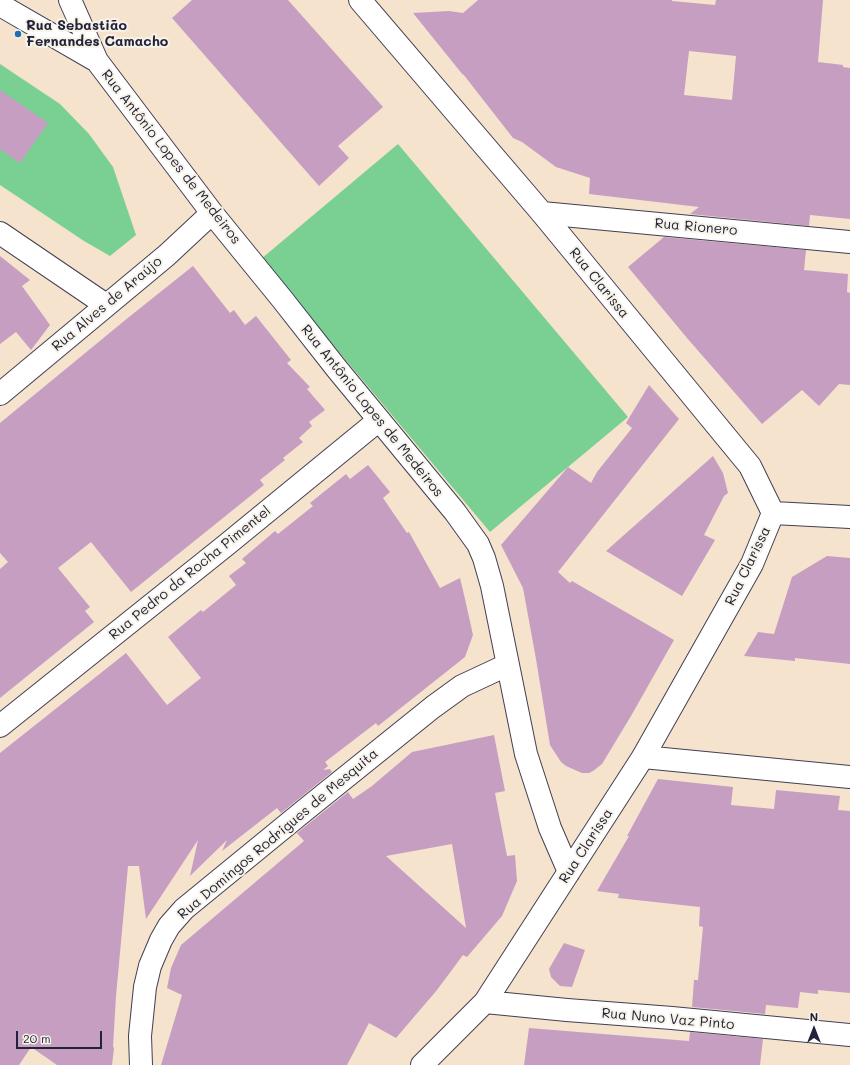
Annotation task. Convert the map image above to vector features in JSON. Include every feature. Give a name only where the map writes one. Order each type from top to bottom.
[{"type":"street","name":"Rua Antônio Lopes de Medeiros","points":[[70,0],[97,61],[212,212],[337,369],[454,512],[478,544],[484,558],[492,586],[526,754],[550,828],[569,872]]},
{"type":"street","name":"Rua Clarissa","points":[[360,0],[542,212],[750,466],[773,513],[752,564],[643,758],[485,1002],[422,1065]]},
{"type":"street","points":[[0,6],[97,61]]},
{"type":"street","name":"Rua Alves de Araújo","points":[[0,394],[167,255],[212,212]]},
{"type":"street","name":"Rua Rionero","points":[[542,212],[850,242]]},
{"type":"street","points":[[0,233],[106,305]]},
{"type":"street","name":"Rua Pedro da Rocha Pimentel","points":[[0,726],[379,420]]},
{"type":"street","points":[[773,513],[850,517]]},
{"type":"street","name":"Rua Domingos Rodrigues de Mesquita","points":[[142,1065],[140,1036],[145,987],[150,966],[161,940],[169,926],[184,909],[433,707],[462,686],[507,665]]},
{"type":"street","points":[[643,758],[850,777]]},
{"type":"street","name":"Rua Nuno Vaz Pinto","points":[[485,1002],[850,1035]]},
{"type":"green space","points":[[0,64],[60,104],[89,134],[113,167],[136,235],[110,256],[84,241],[0,185]]},
{"type":"green space","points":[[398,144],[628,417],[490,532],[261,259]]},
{"type":"building","points":[[192,0],[288,0],[383,107],[338,146],[349,158],[319,186],[172,18]]},
{"type":"building","points":[[478,0],[672,0],[715,5],[716,0],[823,0],[818,62],[843,65],[843,67],[850,68],[850,219],[810,215],[809,226],[690,214],[699,207],[589,194],[590,178],[556,167],[522,142],[513,138],[413,13],[449,11],[463,13]],"holes":[[[689,51],[736,56],[732,100],[684,95]]]},
{"type":"building","points":[[0,90],[48,123],[20,163],[0,149]]},
{"type":"building","points":[[664,237],[806,250],[804,270],[848,274],[847,292],[850,293],[850,385],[839,384],[819,406],[802,390],[762,424],[687,338],[628,267]]},
{"type":"building","points":[[0,256],[30,280],[22,286],[50,325],[31,350],[16,332],[0,344]]},
{"type":"building","points":[[193,266],[230,313],[234,310],[245,325],[256,316],[291,360],[287,363],[310,387],[307,389],[325,410],[309,422],[312,426],[299,438],[303,442],[283,458],[285,460],[260,480],[264,485],[131,592],[91,542],[58,568],[90,607],[85,611],[94,622],[0,698],[0,569],[8,562],[0,553],[0,423]]},
{"type":"building","points":[[649,385],[679,419],[558,572],[570,583],[572,581],[674,640],[602,764],[589,773],[582,773],[566,766],[561,762],[550,745],[523,588],[501,545],[568,467],[591,483],[597,472],[632,428],[626,423]]},
{"type":"building","points":[[713,456],[723,473],[728,493],[724,496],[704,535],[715,540],[682,596],[606,551]]},
{"type":"building","points":[[368,465],[390,492],[383,498],[407,533],[409,532],[440,588],[460,578],[473,635],[465,657],[378,726],[376,723],[325,762],[328,766],[323,770],[330,769],[332,772],[281,813],[277,808],[222,851],[227,840],[190,876],[198,840],[146,919],[139,866],[128,866],[116,996],[112,1065],[57,1065],[31,1047],[19,1065],[0,1065],[0,753],[126,653],[167,705],[201,678],[168,637],[201,610],[203,612],[236,585],[229,576],[246,563],[242,559],[275,531],[278,534],[313,506],[310,503],[346,474],[350,479]]},
{"type":"building","points":[[827,556],[850,558],[850,664],[795,658],[795,661],[744,656],[758,632],[774,634],[792,577]]},
{"type":"building","points":[[494,735],[505,791],[495,793],[507,856],[515,855],[517,881],[502,916],[467,957],[463,955],[437,990],[396,1038],[369,1023],[347,1065],[161,1065],[182,995],[167,988],[171,968],[181,945],[304,841],[297,833],[348,792],[353,799],[372,786],[412,752]],"holes":[[[452,844],[466,928],[386,856]]]},
{"type":"building","points":[[658,779],[733,787],[731,805],[774,809],[776,790],[840,796],[838,810],[850,811],[850,993],[818,990],[818,994],[800,992],[798,1008],[766,1005],[765,1014],[692,1007],[694,980],[698,980],[703,927],[699,926],[700,907],[618,898],[619,894],[597,891],[629,836],[627,836]]},
{"type":"building","points":[[564,943],[585,950],[572,987],[560,986],[551,977],[549,969]]},
{"type":"building","points":[[529,1028],[689,1041],[690,1032],[763,1039],[760,1065],[524,1065]]},
{"type":"place","name":"Rua Sebastião Fernandes Camacho","points":[[18,34]]}]
